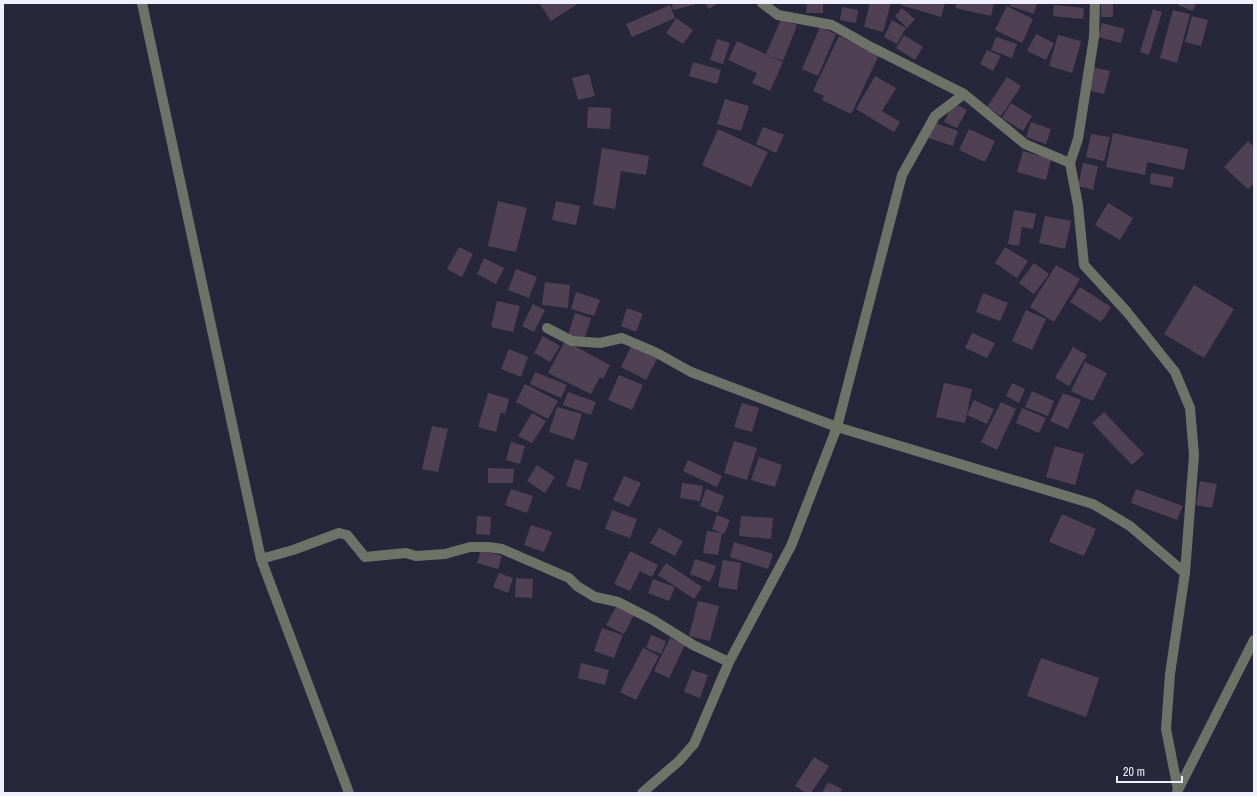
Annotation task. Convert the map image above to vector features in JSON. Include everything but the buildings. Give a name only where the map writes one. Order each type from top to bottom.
[{"type":"street","points":[[142,3],[261,559],[349,793]]},
{"type":"street","points":[[762,3],[778,15],[832,25],[871,47],[964,94],[1025,144],[1070,163]]},
{"type":"street","points":[[1095,3],[1094,37],[1078,139],[1070,163],[1078,204],[1084,265],[1127,312],[1175,372],[1190,408],[1194,455],[1185,573],[1170,674],[1166,729],[1177,792]]},
{"type":"street","points":[[642,793],[679,761],[694,744],[729,662],[791,546],[837,427],[902,175],[935,116],[964,94]]},
{"type":"street","points":[[548,328],[572,342],[600,343],[622,338],[657,353],[692,372],[837,427],[1093,504],[1130,526],[1185,573]]},
{"type":"street","points":[[261,559],[294,550],[339,533],[347,535],[365,557],[406,553],[416,556],[445,554],[470,547],[502,549],[569,578],[577,586],[596,597],[618,602],[653,620],[692,645],[729,662]]},
{"type":"street","points":[[1177,792],[1254,640]]}]
